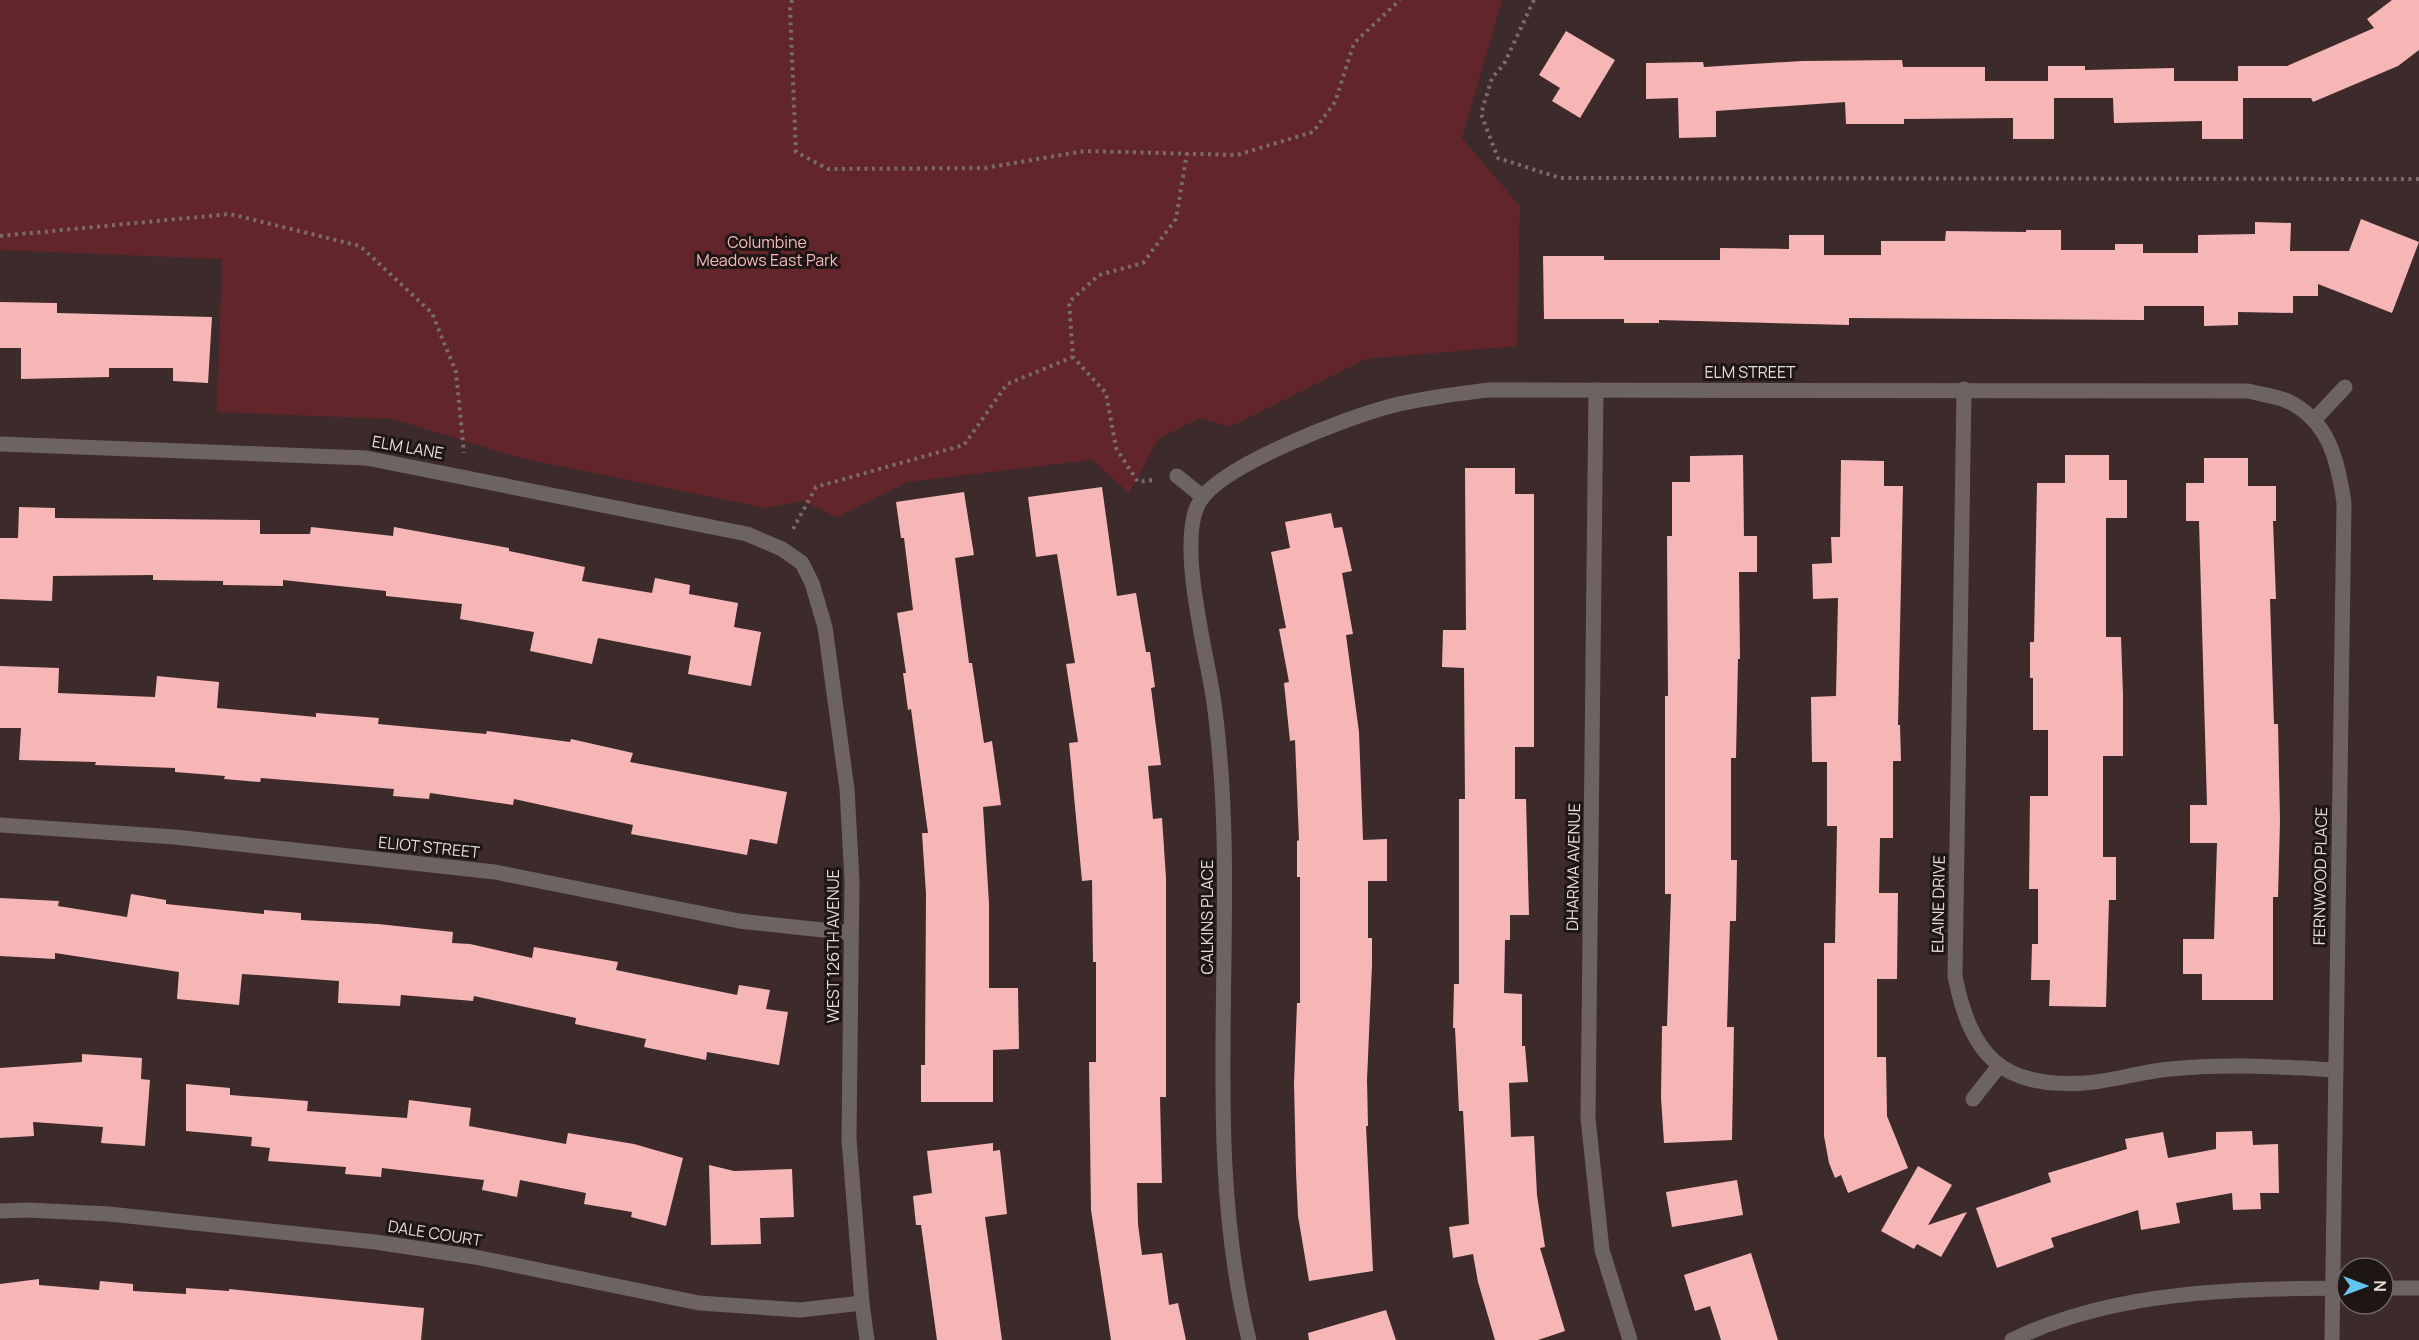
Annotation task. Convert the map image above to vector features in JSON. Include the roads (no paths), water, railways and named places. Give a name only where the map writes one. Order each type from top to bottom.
[{"type":"street","points":[[2314,420],[2345,387]]},
{"type":"street","name":"ELAINE DRIVE","points":[[1964,389],[1955,976],[1961,1005],[1972,1032],[1987,1056],[2000,1066],[2033,1081],[2086,1083],[2168,1069],[2205,1066],[2336,1070]]},
{"type":"street","name":"ELM STREET","points":[[1203,497],[1229,474],[1251,460],[1391,406],[1488,390],[2248,391],[2285,400],[2314,420]]},
{"type":"street","name":"DHARMA AVENUE","points":[[1596,390],[1588,1118],[1602,1250],[1630,1340]]},
{"type":"street","name":"FERNWOOD PLACE","points":[[2314,420],[2328,438],[2339,464],[2344,503],[2336,1070],[2339,1256]]},
{"type":"street","name":"ELM LANE","points":[[0,444],[366,458],[466,476],[747,534],[782,549],[798,559]]},
{"type":"street","points":[[1177,476],[1203,497]]},
{"type":"street","name":"CALKINS PLACE","points":[[1203,497],[1194,520],[1191,550],[1213,698],[1224,800],[1223,1152],[1230,1229],[1249,1340]]},
{"type":"street","name":"WEST 126TH AVENUE","points":[[798,559],[812,583],[825,627],[847,789],[852,881],[849,1139],[867,1340]]},
{"type":"street","name":"ELIOT STREET","points":[[0,825],[175,837],[495,872],[739,921],[851,933]]},
{"type":"street","points":[[1973,1100],[2000,1066]]},
{"type":"street","name":"DALE COURT","points":[[0,1211],[109,1214],[375,1242],[476,1257],[699,1303],[800,1310],[862,1303]]},
{"type":"street","points":[[2012,1340],[2077,1315],[2136,1301],[2261,1288],[2335,1288]]},
{"type":"street","points":[[2395,1288],[2419,1288]]},
{"type":"street","name":"FERNWOOD PLACE","points":[[2332,1340],[2336,1316]]},
{"type":"park label","name":"Columbine Meadows East Park","points":[[767,251]]}]
